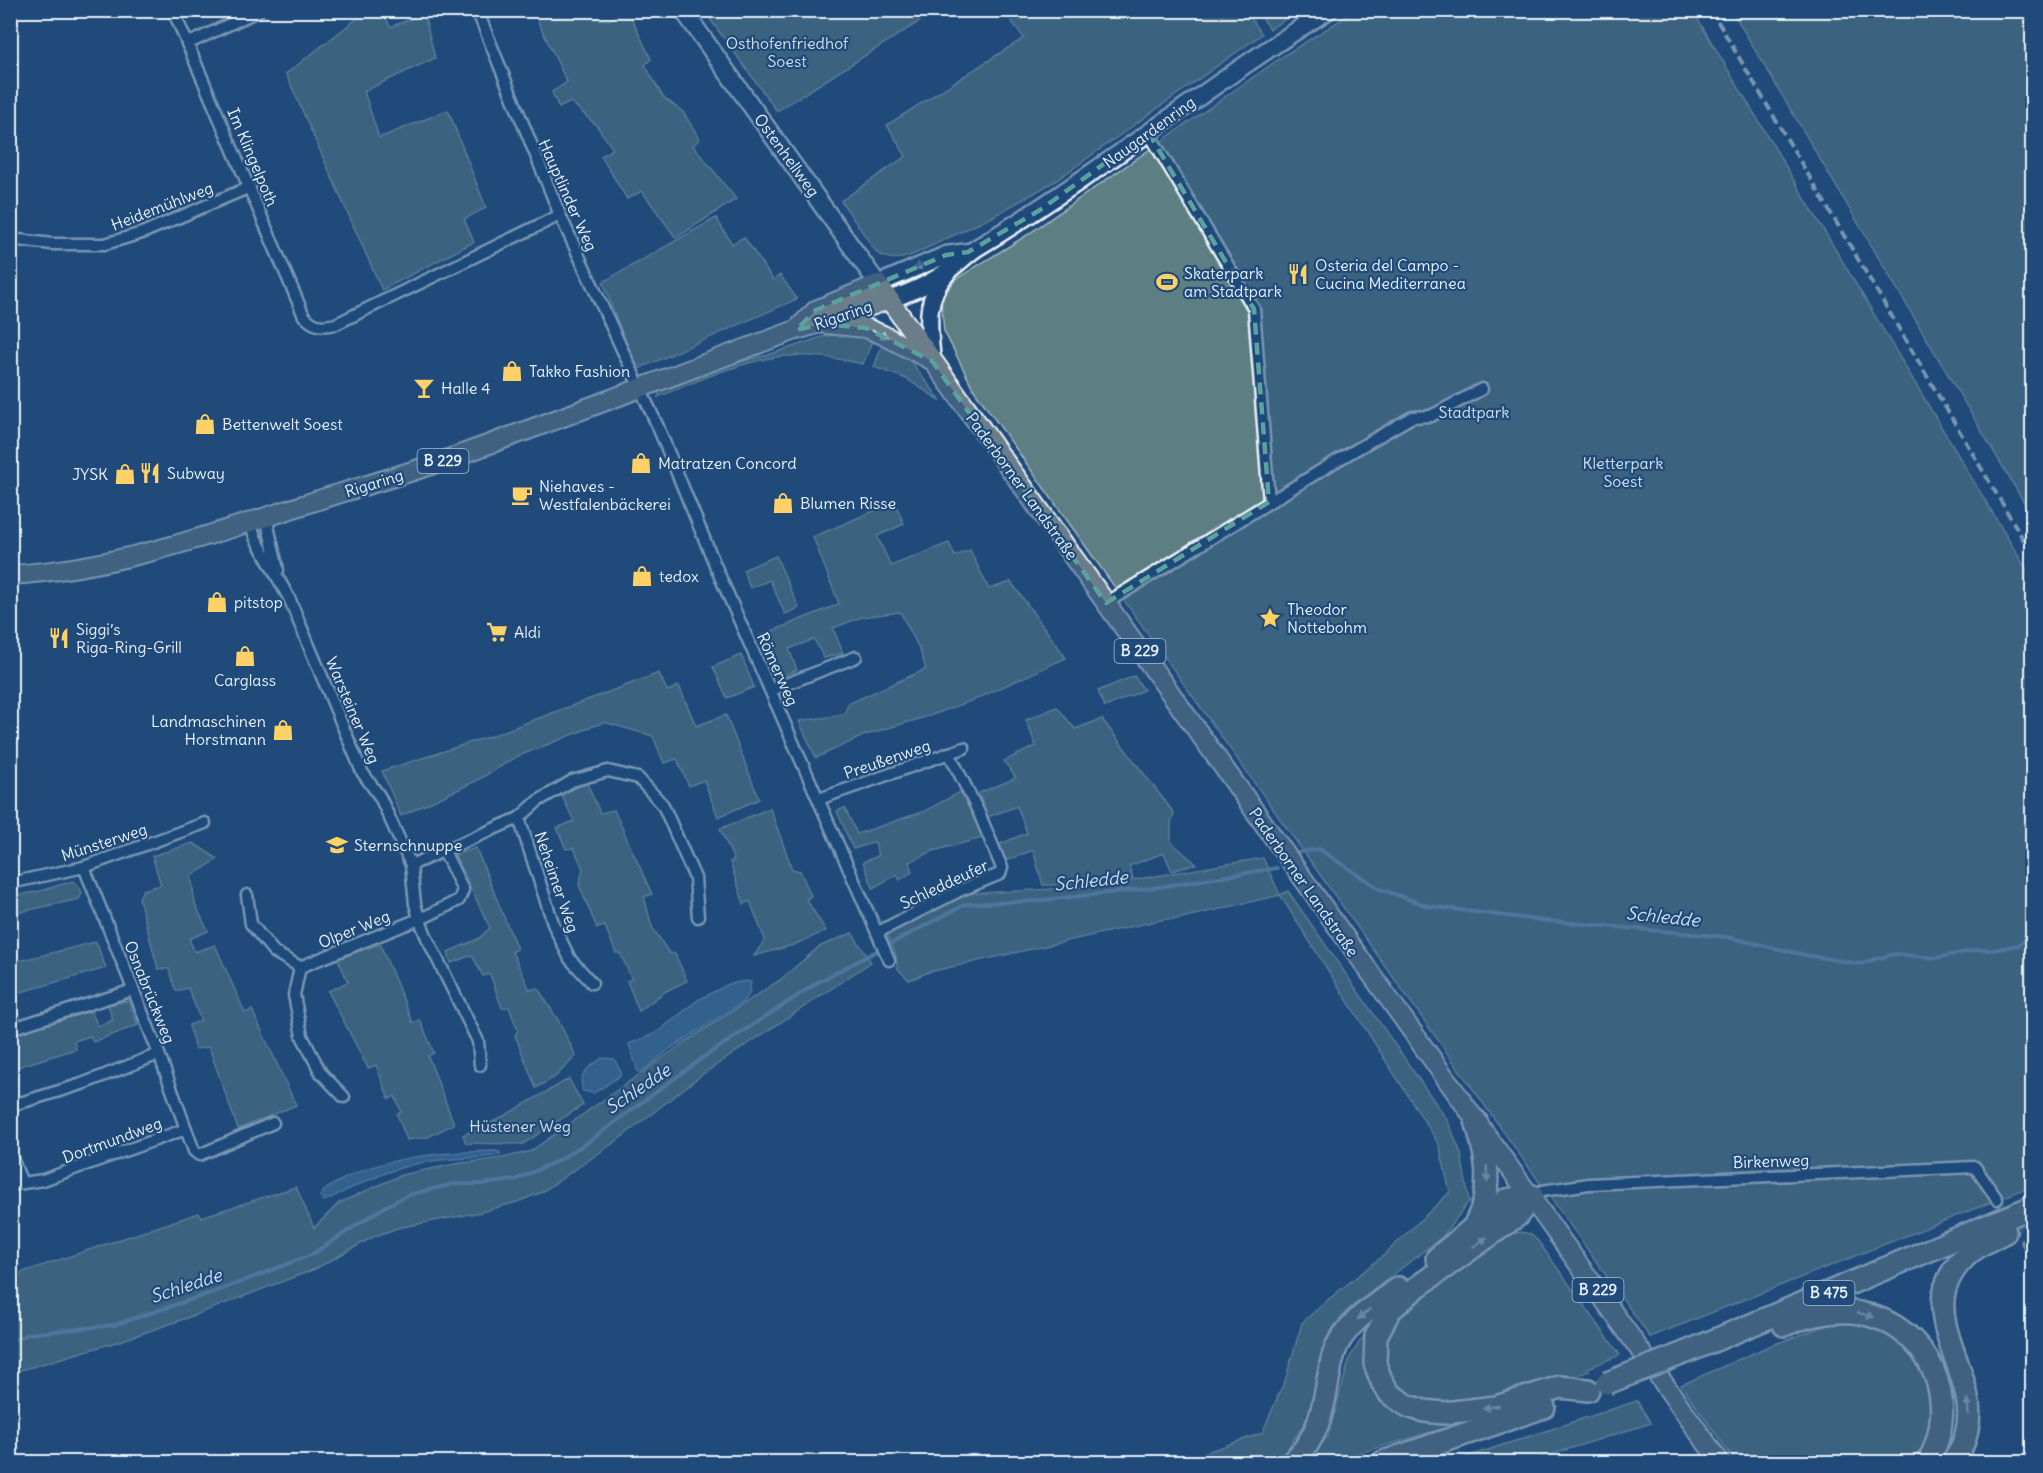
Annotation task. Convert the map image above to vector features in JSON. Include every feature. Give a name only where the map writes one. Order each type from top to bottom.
[{"type":"highway","points":[[1475,1225],[1484,1206],[1487,1186],[1485,1155],[1476,1121]]},
{"type":"highway","points":[[1292,1462],[1308,1445],[1317,1429],[1333,1355],[1344,1334],[1360,1317],[1506,1200],[1532,1196]]},
{"type":"highway","points":[[1532,1196],[1517,1216],[1417,1287],[1390,1310],[1376,1336],[1375,1364],[1390,1394],[1402,1403],[1424,1411],[1444,1413],[1497,1407],[1560,1387],[1597,1386]]},
{"type":"highway","name":"B 475","points":[[1383,1462],[1506,1421],[1689,1351],[2032,1207]]},
{"type":"highway","points":[[1953,1462],[1965,1439],[1969,1409],[1964,1384],[1946,1332],[1943,1309],[1946,1288],[1958,1264],[1967,1255],[1990,1239],[2032,1218]]},
{"type":"highway","points":[[1727,1335],[1759,1334],[1802,1319],[1835,1312],[1858,1313],[1890,1323],[1922,1351],[1940,1388],[1943,1422],[1938,1443],[1929,1462]]},
{"type":"main road","name":"Ostenhellweg","points":[[683,10],[890,300]]},
{"type":"main road","name":"Naugardenring","points":[[890,300],[950,270],[968,252],[1040,210],[1275,43],[1329,10]]},
{"type":"main road","name":"Naugardenring","points":[[878,284],[946,255],[968,252]]},
{"type":"main road","points":[[932,361],[929,307],[938,283],[950,270]]},
{"type":"main road","name":"Rigaring","points":[[796,330],[816,310],[878,284]]},
{"type":"main road","name":"Rigaring","points":[[10,575],[107,562],[195,541],[432,465],[796,330],[823,324],[890,300]]},
{"type":"main road","name":"Paderborner Landstraße","points":[[890,300],[1720,1462]]},
{"type":"main road","points":[[823,324],[866,328],[932,361]]},
{"type":"street","name":"Im Klingelpoth","points":[[173,10],[304,316],[313,325],[322,327],[336,324],[560,215]]},
{"type":"street","points":[[187,44],[261,10]]},
{"type":"street","name":"Hauptlinder Weg","points":[[477,10],[560,215],[639,389]]},
{"type":"street","points":[[1148,132],[1254,309],[1269,502]]},
{"type":"street","name":"Heidemühlweg","points":[[10,239],[105,244],[142,233],[250,187]]},
{"type":"street","name":"Römerweg","points":[[639,389],[889,960]]},
{"type":"street","points":[[1106,603],[1412,417],[1431,416],[1482,389]]},
{"type":"street","name":"Warsteiner Weg","points":[[258,520],[256,539],[280,579]]},
{"type":"street","name":"Warsteiner Weg","points":[[258,520],[280,579],[362,772],[380,797],[411,865],[415,904],[419,918]]},
{"type":"street","points":[[771,690],[856,657]]},
{"type":"street","name":"Preußenweg","points":[[819,799],[964,748]]},
{"type":"street","name":"Schleddeufer","points":[[878,932],[961,890],[1000,874],[1002,868],[979,813],[949,753]]},
{"type":"street","points":[[411,865],[519,818],[538,801],[572,781],[608,771],[638,778],[663,805],[695,878],[698,917]]},
{"type":"street","name":"Neheimer Weg","points":[[519,818],[554,926],[570,959],[592,983]]},
{"type":"street","name":"Münsterweg","points":[[10,883],[84,867],[205,823]]},
{"type":"street","name":"Olper Weg","points":[[300,967],[459,900],[463,890],[444,851]]},
{"type":"street","name":"Osnabrückweg","points":[[84,867],[159,1054],[186,1129]]},
{"type":"street","points":[[247,895],[251,924],[274,952],[300,967],[294,995],[302,1036],[321,1073],[344,1097]]},
{"type":"street","points":[[419,918],[478,1041],[480,1065]]},
{"type":"street","points":[[10,1029],[133,990]]},
{"type":"street","points":[[10,1106],[82,1084],[159,1054]]},
{"type":"street","name":"Dortmundweg","points":[[10,1185],[43,1180],[186,1129],[194,1151],[199,1155],[273,1123]]},
{"type":"street","points":[[10,1153],[22,1183]]},
{"type":"street","name":"Birkenweg","points":[[1532,1196],[1542,1191],[1589,1184],[1975,1167],[1997,1199]]},
{"type":"highlighted area","points":[[1148,132],[1254,309],[1269,502],[1106,603],[932,361],[866,328],[823,324],[796,330],[816,310],[946,255],[968,252],[1040,210]]},
{"type":"green space","points":[[368,10],[384,11],[390,27],[424,14],[435,58],[364,91],[379,138],[448,110],[486,208],[464,219],[474,242],[382,290],[286,74]]},
{"type":"green space","points":[[533,11],[553,11],[556,15],[562,11],[581,11],[588,18],[609,20],[628,11],[651,59],[645,65],[663,97],[683,112],[700,139],[693,145],[736,199],[676,238],[642,191],[627,199],[601,156],[613,149],[597,126],[571,102],[559,108],[552,92],[567,82]]},
{"type":"green space","name":"Osthofenfriedhof Soest","points":[[704,11],[936,11],[777,111]]},
{"type":"green space","points":[[1004,11],[1246,11],[1262,34],[1055,181],[992,217],[903,258],[886,257],[877,253],[841,201],[906,156],[887,125],[1024,38]]},
{"type":"green space","points":[[1257,11],[1298,11],[1270,29]]},
{"type":"green space","name":"Stadtpark","points":[[1355,11],[1693,11],[2032,579],[2032,1186],[1650,1337],[974,390],[944,331],[941,299],[956,279],[1024,237],[1285,55]]},
{"type":"green space","points":[[1732,11],[2032,11],[2032,516]]},
{"type":"green space","points":[[716,218],[732,244],[744,237],[773,280],[780,275],[797,299],[638,369],[625,342],[603,282]]},
{"type":"green space","points":[[852,332],[874,336],[863,364],[814,356],[769,358],[720,372],[658,397],[660,390],[727,365],[768,355],[822,337]]},
{"type":"green space","points":[[884,340],[905,354],[941,401],[907,379],[874,367]]},
{"type":"green space","points":[[895,502],[904,524],[877,536],[891,566],[949,543],[955,556],[970,550],[989,589],[1011,582],[1066,658],[976,699],[865,735],[816,758],[799,721],[845,713],[848,704],[926,669],[919,648],[900,612],[862,617],[833,628],[843,653],[824,658],[814,639],[789,649],[797,670],[778,678],[760,636],[839,604],[813,537]]},
{"type":"green space","points":[[776,556],[799,608],[785,614],[770,580],[750,588],[743,570]]},
{"type":"green space","points":[[741,655],[754,687],[727,698],[713,667]]},
{"type":"green space","points":[[659,673],[667,691],[679,686],[696,726],[726,715],[759,799],[718,817],[704,780],[689,786],[677,759],[664,763],[653,736],[604,722],[516,757],[476,781],[401,816],[382,771],[494,735]]},
{"type":"green space","points":[[1134,676],[1144,690],[1105,707],[1098,691]]},
{"type":"green space","points":[[1057,707],[1075,729],[1102,719],[1174,813],[1171,823],[1171,842],[1196,864],[1172,871],[1164,853],[1129,866],[1133,878],[1087,884],[1043,885],[1033,850],[1005,861],[1000,844],[1027,833],[1017,806],[988,817],[979,793],[1016,778],[1004,761],[1036,746],[1026,720]]},
{"type":"green space","points":[[587,783],[600,813],[614,810],[652,894],[644,897],[652,927],[669,953],[675,954],[687,981],[666,991],[639,1011],[627,981],[632,979],[620,953],[616,953],[605,926],[597,928],[579,885],[583,869],[574,848],[566,849],[557,828],[574,821],[561,794]]},
{"type":"green space","points":[[964,790],[986,837],[933,851],[909,862],[912,872],[900,880],[897,874],[873,888],[863,862],[878,856],[875,842],[853,849],[837,811],[845,808],[857,834],[925,811]]},
{"type":"green space","points":[[770,808],[792,869],[800,871],[811,896],[806,899],[826,931],[793,945],[754,956],[765,940],[750,901],[744,904],[730,862],[734,860],[720,829]]},
{"type":"green space","points":[[193,843],[218,859],[191,876],[195,904],[208,931],[189,939],[195,952],[215,945],[245,1013],[252,1010],[296,1105],[238,1129],[209,1047],[195,1049],[189,1025],[201,1021],[188,988],[176,991],[169,969],[158,969],[139,898],[143,890],[161,885],[152,856]]},
{"type":"green space","points":[[476,848],[517,949],[512,952],[530,990],[538,988],[558,1020],[576,1056],[555,1077],[536,1088],[515,1035],[518,1031],[509,1007],[502,1008],[490,974],[483,976],[472,955],[451,963],[448,952],[478,939],[490,928],[455,855]]},
{"type":"green space","points":[[1263,858],[1280,895],[929,972],[909,980],[898,969],[895,952],[887,934],[963,894],[1090,887]]},
{"type":"green space","points":[[73,881],[82,893],[79,899],[11,914],[11,897]]},
{"type":"green space","points":[[1288,891],[1448,1121],[1461,1154],[1469,1201],[1443,1236],[1345,1312],[1324,1348],[1308,1418],[1285,1452],[1270,1462],[1178,1462],[1262,1433],[1286,1378],[1302,1323],[1384,1255],[1450,1192],[1439,1144],[1280,895]]},
{"type":"green space","points":[[852,933],[871,962],[700,1076],[618,1140],[542,1192],[481,1212],[397,1228],[373,1237],[315,1269],[187,1318],[120,1341],[11,1373],[11,1276],[199,1213],[201,1217],[296,1187],[314,1228],[339,1203],[402,1175],[531,1151],[688,1040],[780,980],[819,947]]},
{"type":"green space","points":[[96,942],[106,968],[11,995],[11,963]]},
{"type":"green space","points":[[380,944],[413,1023],[420,1020],[434,1053],[428,1056],[454,1124],[428,1137],[407,1140],[397,1114],[401,1112],[395,1096],[389,1099],[376,1065],[368,1068],[328,991],[348,982],[338,959]]},
{"type":"green space","points":[[128,1001],[138,1025],[93,1042],[90,1036],[74,1041],[76,1049],[11,1069],[11,1035],[91,1011],[98,1026],[113,1020],[108,1005]]},
{"type":"green space","name":"Hüstener Weg","points":[[569,1079],[583,1105],[523,1144],[466,1143],[463,1135],[497,1120]]},
{"type":"green space","points":[[1520,1232],[1530,1234],[1538,1241],[1620,1355],[1588,1368],[1589,1371],[1525,1394],[1444,1407],[1405,1398],[1383,1371],[1383,1335],[1403,1306],[1508,1235]]},
{"type":"green space","points":[[1837,1322],[1864,1325],[1891,1335],[1916,1357],[1929,1382],[1934,1411],[1928,1441],[1909,1462],[1736,1462],[1681,1385],[1769,1346]]},
{"type":"green space","points":[[1372,1323],[1365,1361],[1374,1391],[1394,1409],[1427,1422],[1472,1420],[1329,1462],[1304,1462],[1328,1436],[1350,1357]]},
{"type":"green space","points":[[1637,1401],[1651,1423],[1527,1462],[1451,1462]]},
{"type":"water","points":[[751,982],[749,994],[743,1002],[671,1048],[643,1071],[638,1072],[629,1044],[656,1033],[698,1000],[729,984]]},
{"type":"water","points":[[602,1058],[614,1059],[621,1072],[620,1076],[594,1093],[583,1091],[581,1080],[583,1075],[588,1068]]},
{"type":"water","points":[[500,1152],[500,1155],[411,1165],[377,1176],[324,1201],[320,1196],[328,1188],[355,1173],[374,1166],[436,1154]]},
{"type":"waterway","name":"Schledde","points":[[1300,852],[1319,849],[1380,889],[1428,906],[1538,920],[1727,937],[1805,955],[1860,964],[1896,954],[1935,958],[1977,950],[1994,950],[2018,945],[2032,936]]},
{"type":"waterway","name":"Schledde","points":[[10,1342],[28,1334],[114,1325],[220,1290],[311,1255],[386,1206],[408,1195],[453,1184],[482,1184],[515,1180],[557,1161],[588,1142],[701,1059],[820,981],[966,904],[1036,901],[1152,888],[1277,868]]},
{"type":"tunnel","points":[[1997,1199],[2028,1242]]},
{"type":"railway","points":[[1711,10],[2032,554]]},
{"type":"place","name":"Osteria del Campo - Cucina Mediterranea","points":[[1298,274]]},
{"type":"place","name":"Skaterpark am Stadtpark","points":[[1167,282]]},
{"type":"place","name":"Takko Fashion","points":[[512,371]]},
{"type":"place","name":"Halle 4","points":[[424,388]]},
{"type":"place","name":"Bettenwelt Soest","points":[[205,424]]},
{"type":"place","name":"Matratzen Concord","points":[[641,463]]},
{"type":"place","name":"Subway","points":[[150,473]]},
{"type":"place","name":"JYSK","points":[[125,474]]},
{"type":"place","name":"Niehaves - Westfalenbäckerei","points":[[522,495]]},
{"type":"place","name":"Blumen Risse","points":[[783,503]]},
{"type":"place","name":"tedox","points":[[642,576]]},
{"type":"place","name":"pitstop","points":[[217,602]]},
{"type":"place","name":"Theodor Nottebohm","points":[[1270,618]]},
{"type":"place","name":"Aldi","points":[[497,632]]},
{"type":"place","name":"Siggi’s Riga-Ring-Grill","points":[[59,638]]},
{"type":"place","name":"Carglass","points":[[245,656]]},
{"type":"place","name":"Landmaschinen Horstmann","points":[[283,730]]},
{"type":"place","name":"Sternschnuppe","points":[[337,845]]},
{"type":"park label","name":"Kletterpark Soest","points":[[1623,472]]}]
